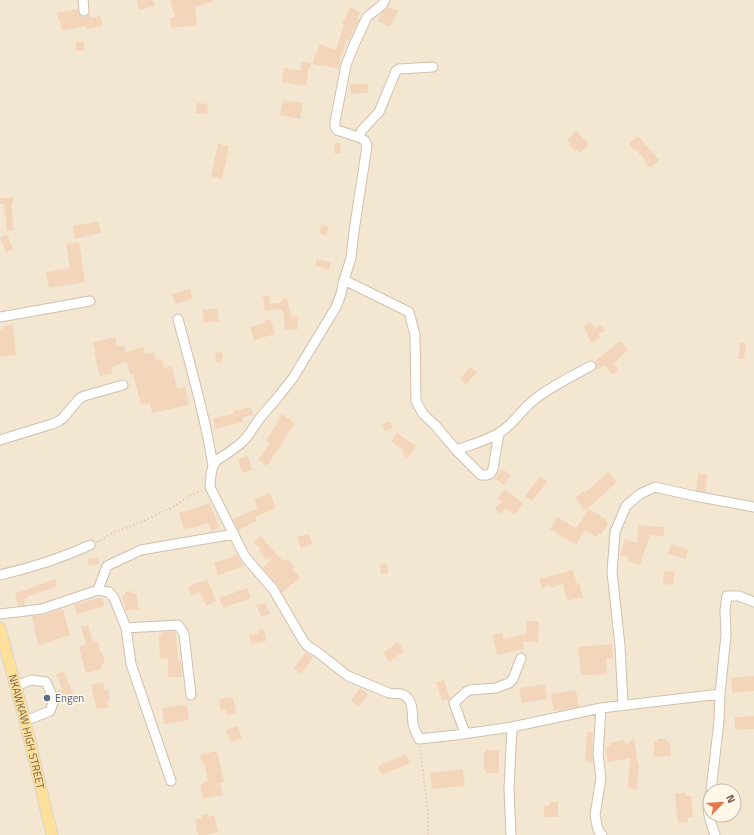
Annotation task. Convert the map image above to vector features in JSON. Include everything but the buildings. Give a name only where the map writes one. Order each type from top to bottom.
[{"type":"main road","name":"NKAWKAW HIGH STREET","points":[[0,628],[25,721],[52,835]]},
{"type":"street","points":[[83,0],[84,11]]},
{"type":"street","points":[[385,0],[382,5],[367,17],[346,65],[335,122],[335,127],[337,130],[361,138],[367,146],[351,258],[341,294],[336,307],[293,378],[260,418],[247,437],[240,444],[216,461],[211,474],[210,487],[247,559],[273,589],[304,642],[348,676],[389,693],[401,694],[408,697],[411,703],[414,726],[420,738],[512,727],[601,708],[720,694]]},
{"type":"street","points":[[359,137],[362,130],[379,112],[396,71],[400,69],[433,67]]},
{"type":"street","points":[[344,280],[409,312],[415,335],[416,401],[423,414],[481,475],[487,475],[491,473],[493,469],[499,433]]},
{"type":"street","points":[[0,317],[90,302]]},
{"type":"street","points":[[178,319],[201,407],[213,466]]},
{"type":"street","points":[[456,450],[499,433],[515,420],[535,399],[567,378],[591,366]]},
{"type":"street","points":[[0,440],[52,424],[63,418],[79,399],[84,396],[123,385]]},
{"type":"street","points":[[623,705],[620,646],[612,572],[615,532],[626,506],[640,494],[655,487],[754,508]]},
{"type":"street","points":[[98,590],[107,566],[141,550],[234,534]]},
{"type":"street","points":[[0,575],[20,571],[71,554],[90,545]]},
{"type":"street","points":[[0,614],[42,609],[98,590],[109,592],[114,598],[126,628],[131,664],[171,781]]},
{"type":"street","points":[[712,783],[726,635],[725,610],[727,596],[739,596],[754,602]]},
{"type":"street","points":[[126,628],[178,625],[184,634],[191,695]]},
{"type":"street","points":[[465,733],[454,703],[470,690],[496,688],[509,683],[521,658]]},
{"type":"street","points":[[16,686],[31,680],[46,682],[54,700],[50,711],[25,721]]},
{"type":"street","points":[[601,708],[598,754],[601,778],[595,815],[598,830],[602,835]]},
{"type":"street","points":[[510,835],[509,789],[512,727]]},
{"type":"street","points":[[711,823],[714,835]]},
{"type":"path","points":[[90,545],[113,533],[172,508],[193,494],[210,487]]},
{"type":"path","points":[[420,738],[428,815],[428,835]]},
{"type":"shaded area","points":[[0,0],[754,0],[754,835],[0,835]]},
{"type":"place","name":"Engen","points":[[47,698]]}]
